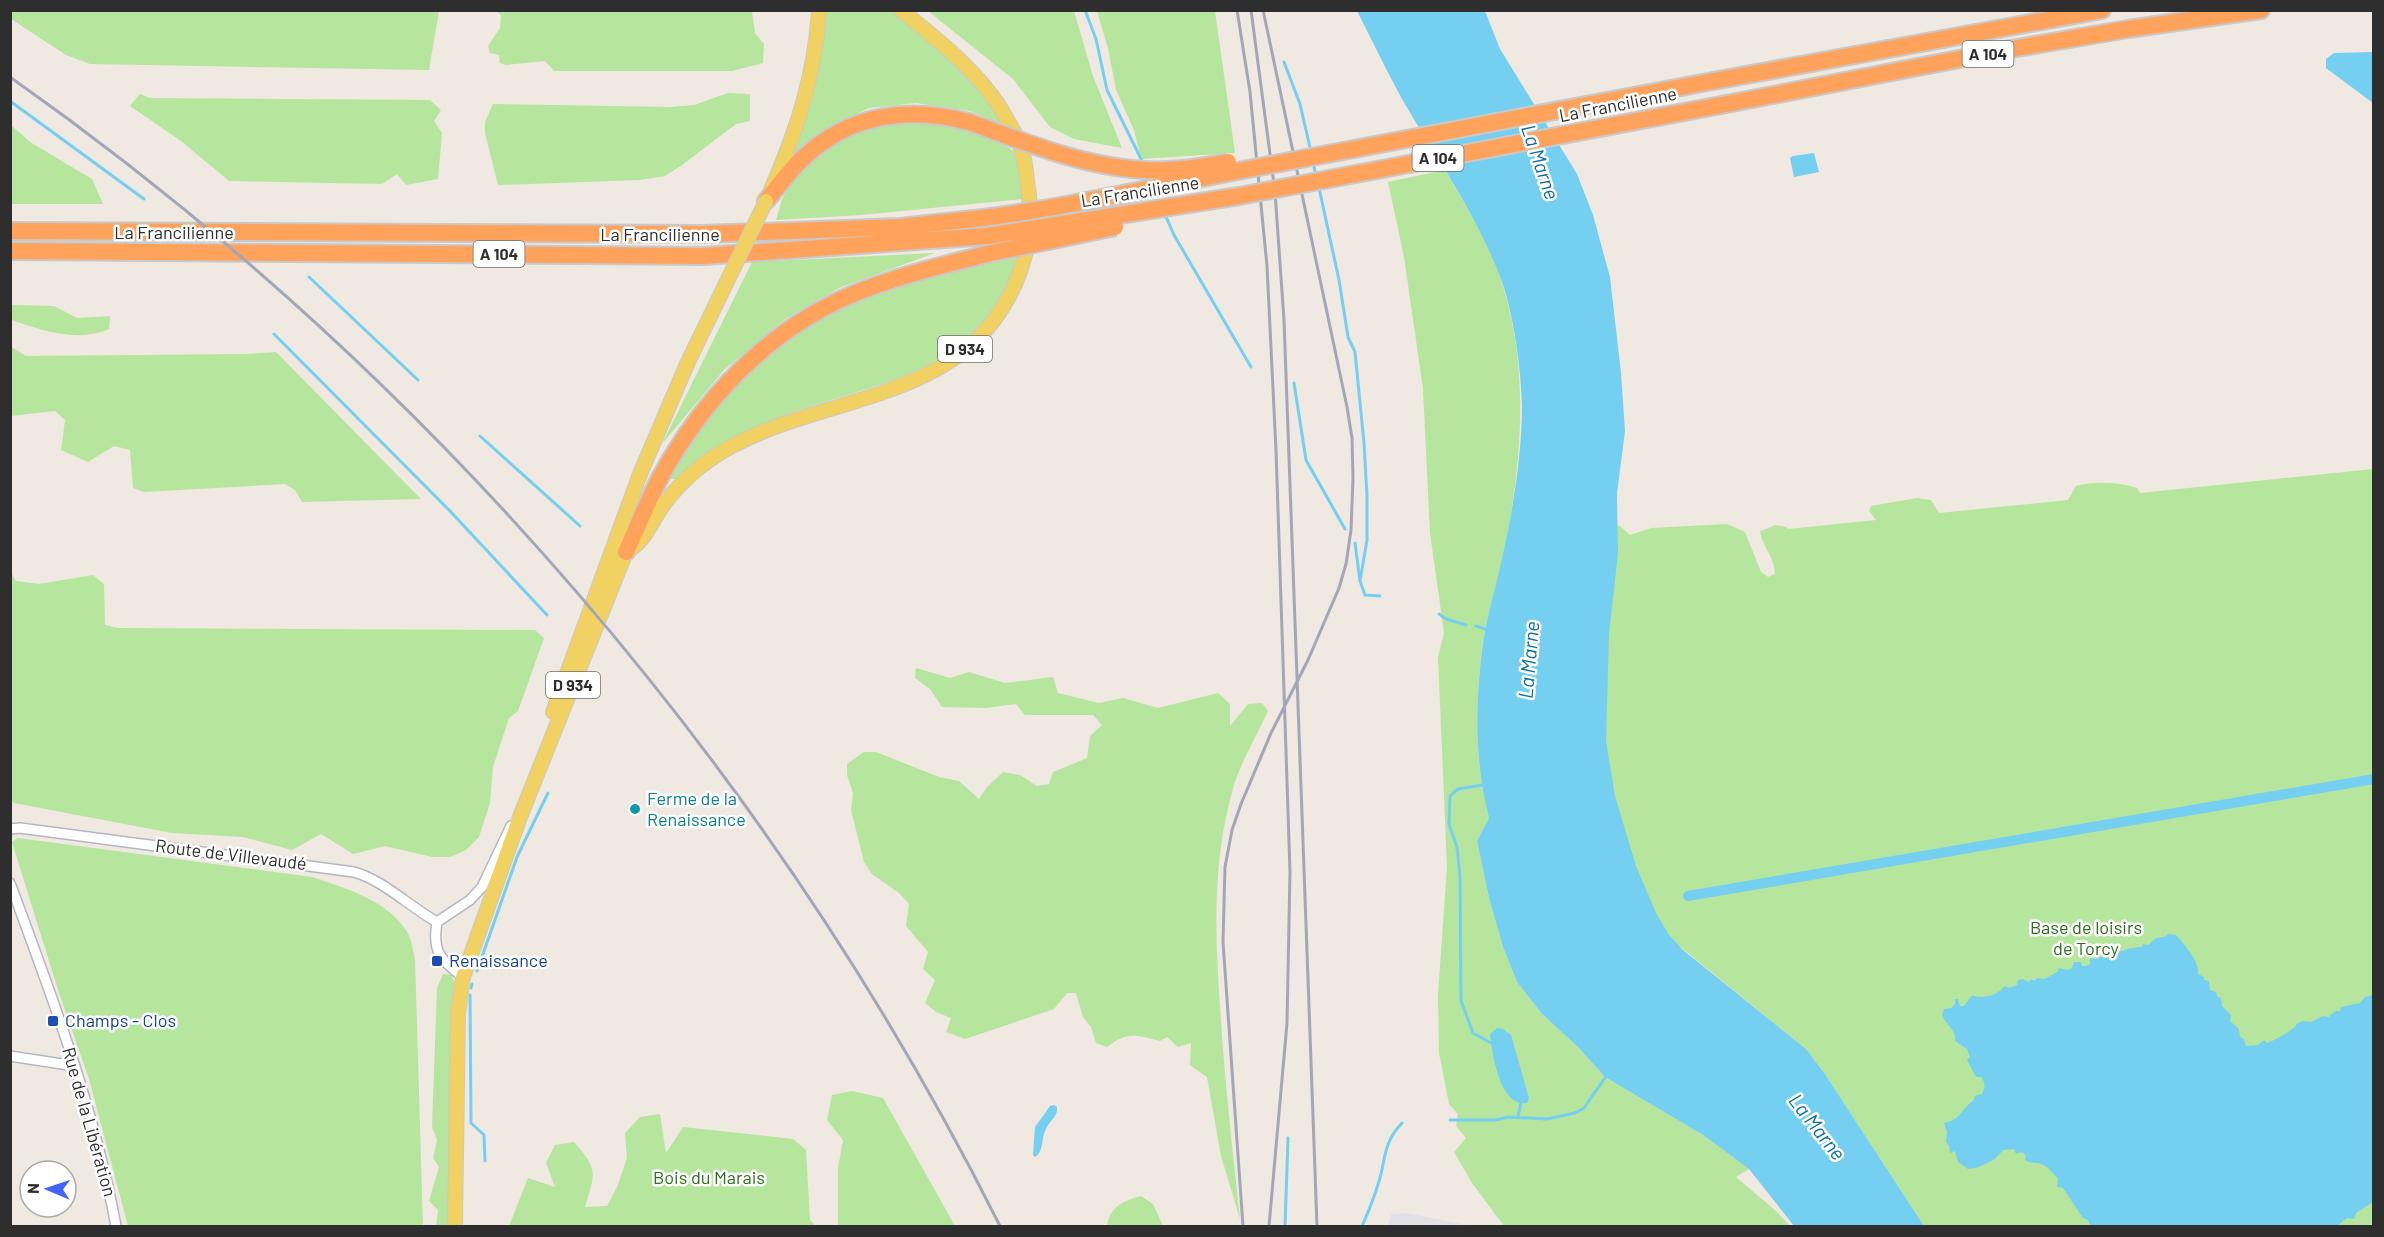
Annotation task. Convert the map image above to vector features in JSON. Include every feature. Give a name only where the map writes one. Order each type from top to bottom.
[{"type":"highway","name":"La Francilienne","points":[[10,231],[704,234],[900,227],[1045,210],[1256,167],[2102,10]]},
{"type":"highway","name":"La Francilienne","points":[[10,251],[704,255],[989,244],[2023,47],[2127,29],[2261,10]]},
{"type":"highway","points":[[766,201],[802,159],[846,128],[877,117],[923,113],[969,122],[1044,148],[1132,169],[1191,169],[1233,161],[1256,167]]},
{"type":"highway","points":[[626,552],[660,478],[688,432],[715,397],[752,360],[822,309],[851,295],[934,267],[989,244]]},
{"type":"main road","name":"D 934","points":[[455,1227],[458,1014],[465,961],[513,821],[640,474],[687,364],[791,144],[813,65],[819,10]]},
{"type":"main road","name":"D 934","points":[[463,976],[520,817],[626,552],[639,545],[678,485],[731,447],[770,428],[893,389],[929,374],[959,355],[985,333],[1017,283],[1026,253],[1031,220],[1029,189],[1020,145],[999,106],[969,70],[901,10]]},
{"type":"street","points":[[463,976],[440,957],[435,937],[437,922],[470,900],[482,887],[513,821]]},
{"type":"street","name":"Route de Villevaudé","points":[[10,829],[354,872],[367,876],[437,922]]},
{"type":"street","name":"Rue de la Libération","points":[[10,883],[75,1066],[105,1168],[116,1227]]},
{"type":"street","points":[[10,1056],[75,1066]]},
{"type":"shaded area","points":[[1407,1213],[1472,1226],[1388,1226],[1391,1214]]},
{"type":"green space","points":[[495,10],[752,11],[755,33],[764,44],[763,63],[732,71],[554,71],[545,61],[506,65],[500,63],[499,55],[490,53],[488,46],[500,28],[501,15]]},
{"type":"green space","points":[[10,11],[439,11],[429,70],[90,64],[66,55],[11,19]]},
{"type":"green space","points":[[825,11],[893,11],[940,48],[969,76],[982,91],[1004,125],[970,111],[916,103],[869,108],[828,127],[786,163],[813,88],[821,51]]},
{"type":"green space","points":[[928,11],[1074,11],[1093,76],[1122,148],[1074,139],[1050,127],[1013,79]]},
{"type":"green space","points":[[1097,11],[1215,11],[1235,153],[1141,159],[1134,130],[1116,90],[1108,48]]},
{"type":"green space","points":[[728,93],[750,94],[750,121],[736,124],[665,176],[640,180],[498,185],[485,133],[485,122],[493,104],[671,107],[694,105]]},
{"type":"green space","points":[[140,94],[150,98],[430,100],[441,110],[434,121],[442,133],[438,179],[406,185],[397,174],[382,184],[229,181],[181,141],[130,106]]},
{"type":"green space","points":[[917,120],[972,132],[1001,143],[1011,150],[1019,162],[1023,199],[861,215],[776,220],[782,199],[798,173],[829,147],[865,125]]},
{"type":"green space","points":[[10,124],[30,142],[92,179],[103,204],[11,204]]},
{"type":"green space","points":[[1445,170],[1469,211],[1497,268],[1511,317],[1520,387],[1518,457],[1514,492],[1502,562],[1483,642],[1477,708],[1478,753],[1489,818],[1477,841],[1489,898],[1503,947],[1517,982],[1542,1014],[1578,1047],[1605,1077],[1703,1135],[1749,1169],[1736,1177],[1790,1226],[1504,1226],[1472,1183],[1454,1152],[1466,1138],[1456,1126],[1458,1114],[1449,1104],[1439,1053],[1438,994],[1447,867],[1438,657],[1444,633],[1430,533],[1423,389],[1404,257],[1388,182]]},
{"type":"green space","points":[[1023,250],[1009,284],[991,315],[970,337],[946,354],[894,379],[769,422],[728,444],[677,479],[668,479],[700,426],[744,376],[788,336],[833,309],[874,293]]},
{"type":"green space","points":[[935,253],[839,288],[785,319],[724,370],[662,444],[752,262]]},
{"type":"green space","points":[[11,305],[54,306],[77,318],[110,316],[109,329],[85,335],[47,331],[11,320]]},
{"type":"green space","points":[[10,346],[26,356],[276,352],[421,499],[302,502],[295,490],[285,484],[144,492],[133,488],[130,450],[114,446],[88,462],[61,450],[65,420],[55,411],[11,416]]},
{"type":"green space","name":"Base de loisirs de Torcy","points":[[2373,469],[2373,1226],[1924,1226],[1825,1074],[1806,1049],[1657,928],[1605,785],[1602,577],[1613,526],[1620,526],[1630,535],[1651,528],[1727,524],[1745,532],[1761,572],[1768,577],[1775,574],[1774,568],[1760,531],[1776,525],[1788,529],[1876,520],[1869,511],[1871,506],[1917,498],[1931,500],[1939,513],[2068,500],[2076,486],[2091,483],[2122,484],[2137,488],[2140,493]]},
{"type":"green space","points":[[10,571],[16,581],[39,584],[93,575],[104,584],[105,625],[118,628],[535,630],[544,638],[518,711],[509,718],[493,767],[490,803],[479,837],[466,850],[450,857],[432,857],[385,846],[353,854],[321,834],[292,850],[243,837],[172,833],[14,803],[10,798]]},
{"type":"green space","points":[[916,668],[950,678],[969,672],[1005,683],[1053,677],[1058,693],[1099,703],[1123,698],[1158,708],[1218,693],[1230,704],[1230,726],[1248,704],[1262,703],[1268,711],[1234,785],[1221,843],[1218,872],[1216,931],[1219,990],[1240,1219],[1221,1156],[1207,1077],[1190,1065],[1191,1043],[1178,1047],[1167,1037],[1160,1041],[1126,1036],[1107,1047],[1096,1043],[1091,1027],[1083,1017],[1076,993],[1067,993],[1054,1009],[965,1039],[946,1032],[951,1018],[936,1012],[925,1003],[935,980],[923,969],[928,952],[906,926],[909,904],[899,893],[872,874],[864,862],[851,810],[853,793],[847,775],[847,764],[864,752],[876,752],[939,777],[959,781],[979,799],[987,787],[1003,772],[1020,775],[1037,786],[1049,784],[1053,772],[1087,758],[1090,736],[1102,725],[1093,715],[1025,715],[1016,704],[986,708],[942,707],[930,689],[915,678]]},
{"type":"green space","points":[[18,838],[312,877],[365,897],[389,911],[409,935],[415,959],[423,1226],[128,1226],[89,1079],[58,990],[12,842]]},
{"type":"green space","points":[[443,974],[451,975],[456,984],[452,1008],[449,1226],[436,1226],[438,1210],[429,1201],[439,1167],[433,1158],[437,1140],[432,1127],[437,988]]},
{"type":"green space","points":[[852,1091],[883,1098],[955,1226],[836,1226],[838,1225],[838,1168],[843,1140],[827,1120],[832,1095]]},
{"type":"green space","name":"Bois du Marais","points":[[660,1114],[666,1153],[683,1127],[793,1139],[806,1150],[810,1220],[816,1226],[509,1226],[528,1178],[555,1187],[546,1163],[555,1145],[574,1142],[588,1159],[593,1179],[585,1207],[607,1206],[617,1187],[627,1158],[625,1133],[640,1117]]},
{"type":"green space","points":[[1141,1196],[1153,1204],[1163,1226],[1107,1226],[1114,1209],[1128,1200]]},
{"type":"water","name":"La Marne","points":[[1357,11],[1485,11],[1500,49],[1577,174],[1593,215],[1610,277],[1621,373],[1625,431],[1617,493],[1618,553],[1609,634],[1606,741],[1615,796],[1636,866],[1656,913],[1669,935],[1683,950],[1806,1049],[1825,1074],[1924,1226],[1794,1226],[1749,1169],[1703,1135],[1605,1077],[1578,1047],[1542,1014],[1517,982],[1503,947],[1489,898],[1477,841],[1489,818],[1478,753],[1477,709],[1480,665],[1509,526],[1520,445],[1522,406],[1516,343],[1502,282],[1481,234],[1402,99]]},
{"type":"water","points":[[2374,52],[2373,103],[2326,68],[2326,59],[2334,53]]},
{"type":"water","points":[[1814,153],[1819,172],[1794,177],[1790,158]]},
{"type":"water","points":[[2168,934],[2176,935],[2191,953],[2197,964],[2198,974],[2204,977],[2204,980],[2209,981],[2210,990],[2216,992],[2221,998],[2222,1006],[2231,1015],[2230,1021],[2239,1029],[2240,1037],[2244,1039],[2246,1046],[2258,1045],[2264,1040],[2267,1043],[2286,1034],[2296,1024],[2303,1021],[2311,1022],[2323,1016],[2329,1017],[2335,1011],[2340,1011],[2341,1007],[2360,1003],[2365,997],[2373,995],[2373,1202],[2356,1213],[2354,1219],[2347,1218],[2337,1226],[2090,1226],[2088,1220],[2083,1218],[2063,1188],[2057,1187],[2058,1179],[2052,1172],[2041,1164],[2025,1160],[2026,1155],[2021,1152],[2016,1154],[2014,1149],[2003,1150],[1995,1159],[1979,1167],[1968,1169],[1958,1162],[1955,1151],[1950,1153],[1944,1123],[1957,1117],[1975,1096],[1982,1094],[1984,1081],[1981,1077],[1976,1077],[1967,1060],[1970,1057],[1967,1049],[1955,1041],[1954,1034],[1942,1015],[1944,1009],[1951,1008],[1955,1004],[1955,999],[1958,999],[1960,1006],[1964,1006],[1972,995],[1990,996],[2005,986],[2009,988],[2017,985],[2018,980],[2023,979],[2029,982],[2031,979],[2034,981],[2037,978],[2045,979],[2057,972],[2059,968],[2067,970],[2072,968],[2074,962],[2081,962],[2082,966],[2086,966],[2090,964],[2090,958],[2097,959],[2100,956],[2103,958],[2126,949],[2142,947],[2143,944],[2148,945],[2156,938]]},
{"type":"water","points":[[1497,1028],[1511,1035],[1529,1098],[1527,1103],[1518,1102],[1510,1097],[1499,1078],[1490,1034]]},
{"type":"water","points":[[1050,1106],[1057,1107],[1056,1114],[1047,1126],[1040,1152],[1035,1157],[1033,1155],[1035,1127]]},
{"type":"waterway","points":[[1085,10],[1096,39],[1107,90],[1144,165]]},
{"type":"waterway","points":[[1284,62],[1300,104],[1311,152]]},
{"type":"waterway","points":[[10,101],[144,199]]},
{"type":"waterway","points":[[1313,162],[1316,176]]},
{"type":"waterway","points":[[1319,188],[1339,280],[1348,337],[1355,352],[1367,496],[1367,540],[1360,581]]},
{"type":"waterway","points":[[1164,212],[1174,235],[1251,367]]},
{"type":"waterway","points":[[309,277],[418,380]]},
{"type":"waterway","points":[[274,334],[450,511],[547,615]]},
{"type":"waterway","points":[[1294,383],[1306,460],[1345,529]]},
{"type":"waterway","points":[[480,436],[580,526]]},
{"type":"waterway","points":[[1355,543],[1360,581],[1365,595],[1380,596]]},
{"type":"waterway","points":[[1439,614],[1446,619],[1466,625]]},
{"type":"waterway","points":[[1476,626],[1488,630]]},
{"type":"waterway","points":[[1688,896],[2374,779]]},
{"type":"waterway","points":[[1483,785],[1458,789],[1450,796],[1449,824],[1457,847],[1460,876],[1461,1001],[1473,1033],[1493,1044]]},
{"type":"waterway","points":[[477,971],[517,857],[548,793]]},
{"type":"waterway","points":[[471,988],[472,984]]},
{"type":"waterway","points":[[470,995],[471,1123],[484,1135],[485,1161]]},
{"type":"waterway","points":[[1450,1120],[1496,1120],[1508,1117],[1547,1119],[1575,1113],[1584,1108],[1607,1075]]},
{"type":"waterway","points":[[1518,1117],[1521,1102]]},
{"type":"waterway","points":[[1362,1226],[1378,1184],[1386,1149],[1402,1123]]},
{"type":"waterway","points":[[1285,1226],[1288,1138]]},
{"type":"railway","points":[[1237,10],[1250,92],[1267,266],[1276,450],[1290,872],[1287,1023],[1269,1226]]},
{"type":"railway","points":[[1251,10],[1275,192],[1284,320],[1317,1226]]},
{"type":"railway","points":[[1243,1226],[1223,942],[1225,867],[1232,830],[1241,804],[1271,733],[1308,660],[1339,588],[1346,564],[1351,530],[1353,478],[1352,438],[1347,407],[1263,10]]},
{"type":"railway","points":[[10,77],[163,192],[309,317],[446,450],[576,591],[697,740],[808,896],[909,1058],[1000,1226]]},
{"type":"place","name":"Ferme de la Renaissance","points":[[635,809]]},
{"type":"place","name":"Renaissance","points":[[437,961]]},
{"type":"place","name":"Champs - Clos","points":[[53,1021]]}]
